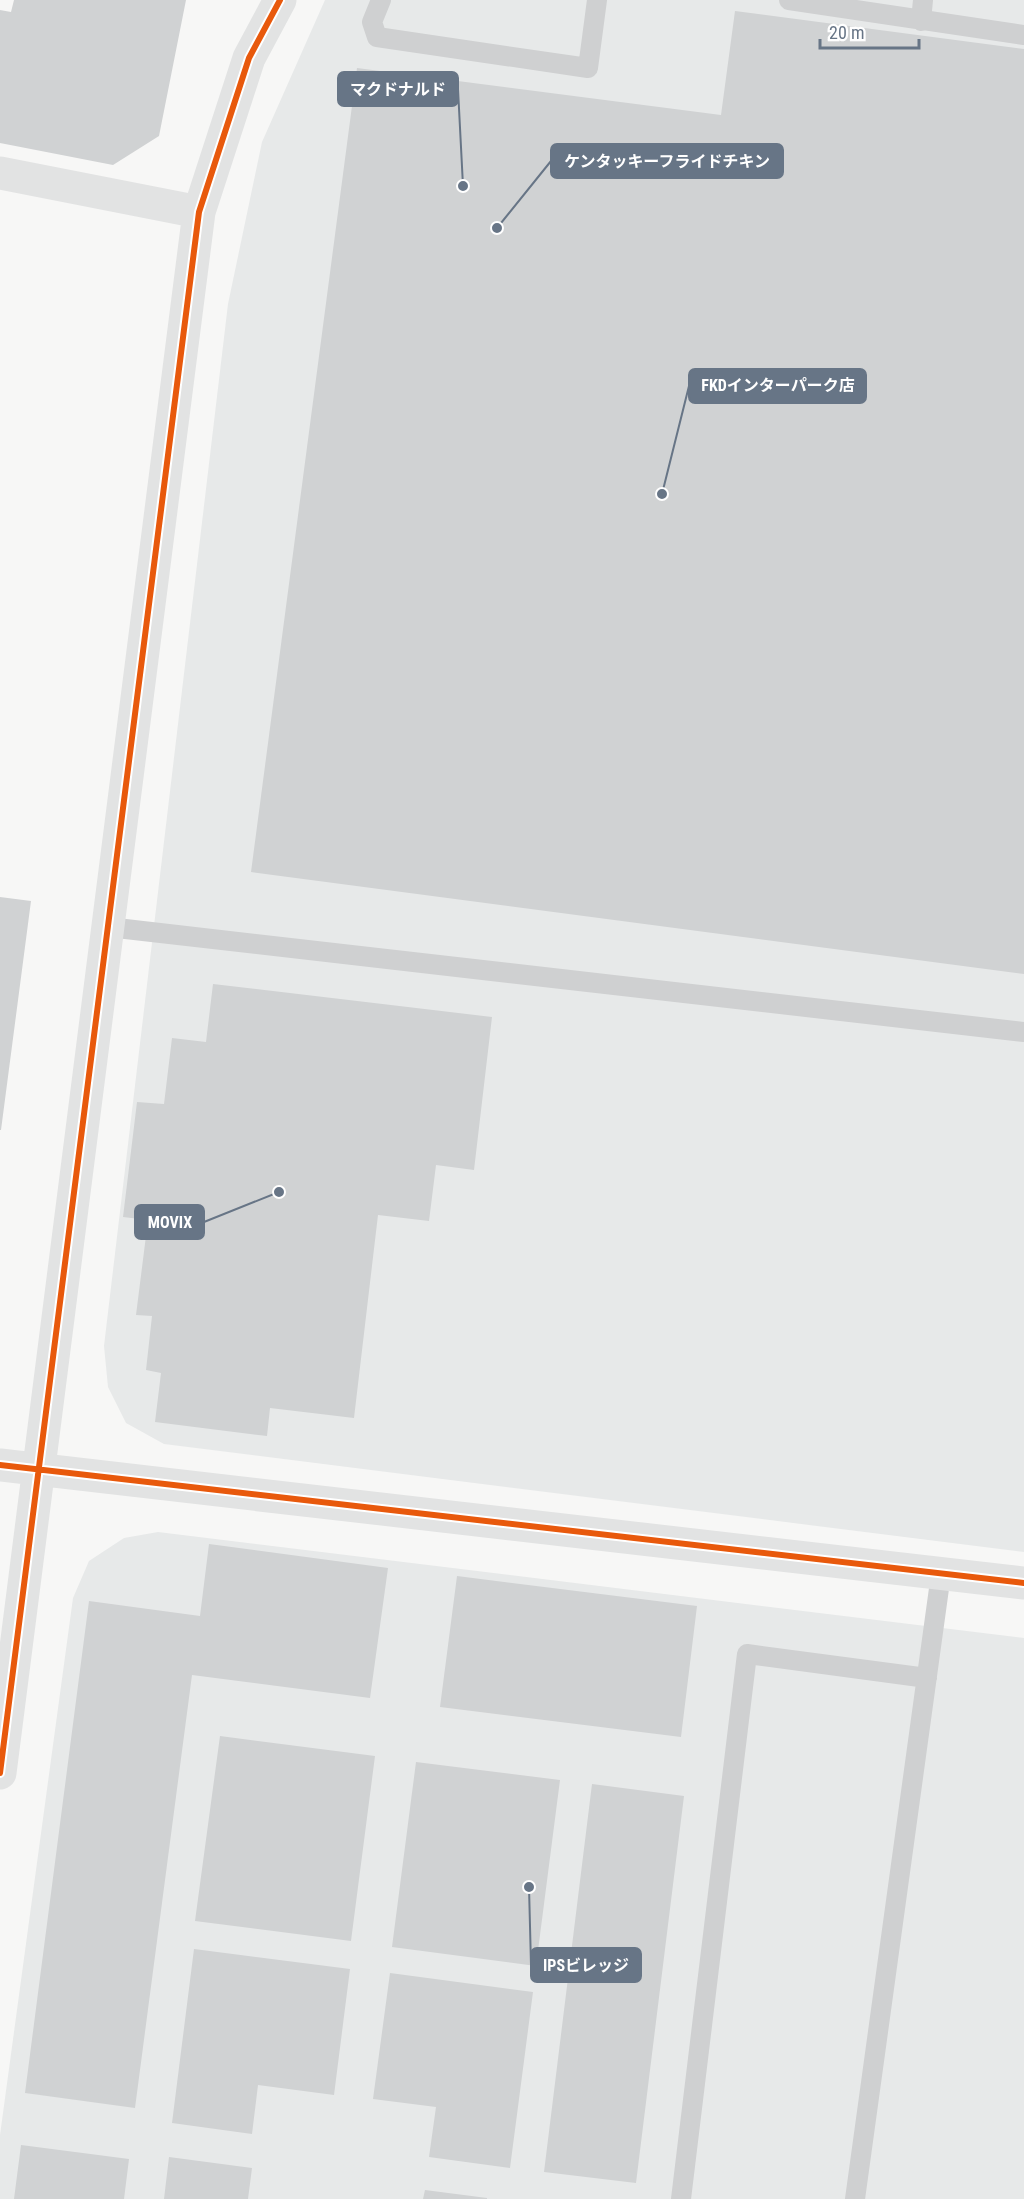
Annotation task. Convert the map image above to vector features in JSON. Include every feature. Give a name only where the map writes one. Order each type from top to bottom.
[{"type":"street","points":[[0,1773],[199,212],[249,58],[280,0]]},
{"type":"street","points":[[0,173],[199,212]]},
{"type":"street","points":[[0,1465],[1024,1583]]},
{"type":"lane","points":[[381,0],[372,22],[377,37],[588,68],[597,0]]},
{"type":"lane","points":[[789,0],[1024,35]]},
{"type":"lane","points":[[921,21],[924,0]]},
{"type":"lane","points":[[108,927],[1024,1032]]},
{"type":"lane","points":[[855,2199],[941,1574]]},
{"type":"lane","points":[[681,2199],[747,1654],[927,1678]]},
{"type":"shaded area","points":[[325,0],[1024,0],[1024,1552],[164,1444],[126,1423],[108,1387],[104,1346],[228,304],[262,142]]},
{"type":"shaded area","points":[[158,1532],[1024,1638],[1024,2199],[0,2199],[0,2135],[73,1598],[89,1561],[124,1538]]},
{"type":"building","points":[[14,0],[186,0],[159,136],[113,165],[0,143],[0,10],[11,12]]},
{"type":"building","points":[[735,11],[1024,49],[1024,974],[251,872],[357,68],[721,115]]},
{"type":"building","points":[[0,897],[31,901],[1,1130],[0,1130]]},
{"type":"building","points":[[213,984],[492,1017],[474,1170],[436,1165],[429,1221],[378,1215],[354,1418],[270,1408],[267,1436],[155,1422],[161,1373],[146,1370],[152,1316],[136,1315],[148,1220],[123,1217],[137,1102],[164,1104],[172,1038],[206,1042]]},
{"type":"building","points":[[209,1544],[388,1568],[370,1698],[192,1675],[135,2108],[25,2093],[89,1601],[200,1616]]},
{"type":"building","points":[[457,1576],[697,1606],[681,1737],[440,1707]]},
{"type":"building","points":[[220,1736],[375,1756],[351,1941],[195,1921]]},
{"type":"building","points":[[416,1762],[560,1780],[536,1966],[392,1947]]},
{"type":"building","points":[[592,1784],[684,1796],[636,2183],[544,2172]]},
{"type":"building","points":[[194,1949],[350,1969],[334,2095],[258,2085],[252,2134],[172,2123]]},
{"type":"building","points":[[390,1973],[533,1992],[510,2168],[429,2157],[436,2107],[373,2099]]},
{"type":"building","points":[[21,2145],[129,2159],[124,2199],[14,2199]]},
{"type":"building","points":[[169,2157],[252,2168],[248,2199],[164,2199]]},
{"type":"building","points":[[425,2190],[487,2198],[487,2199],[423,2199]]},
{"type":"cycle path","points":[[0,1773],[199,212],[249,58],[280,0]]},
{"type":"cycle path","points":[[0,1465],[1024,1583]]},
{"type":"place","name":"マクドナルド","points":[[463,186]]},
{"type":"place","name":"ケンタッキーフライドチキン","points":[[497,228]]},
{"type":"place","name":"FKDインターパーク店","points":[[662,494]]},
{"type":"place","name":"MOVIX","points":[[279,1192]]},
{"type":"place","name":"IPSビレッジ","points":[[529,1887]]}]
